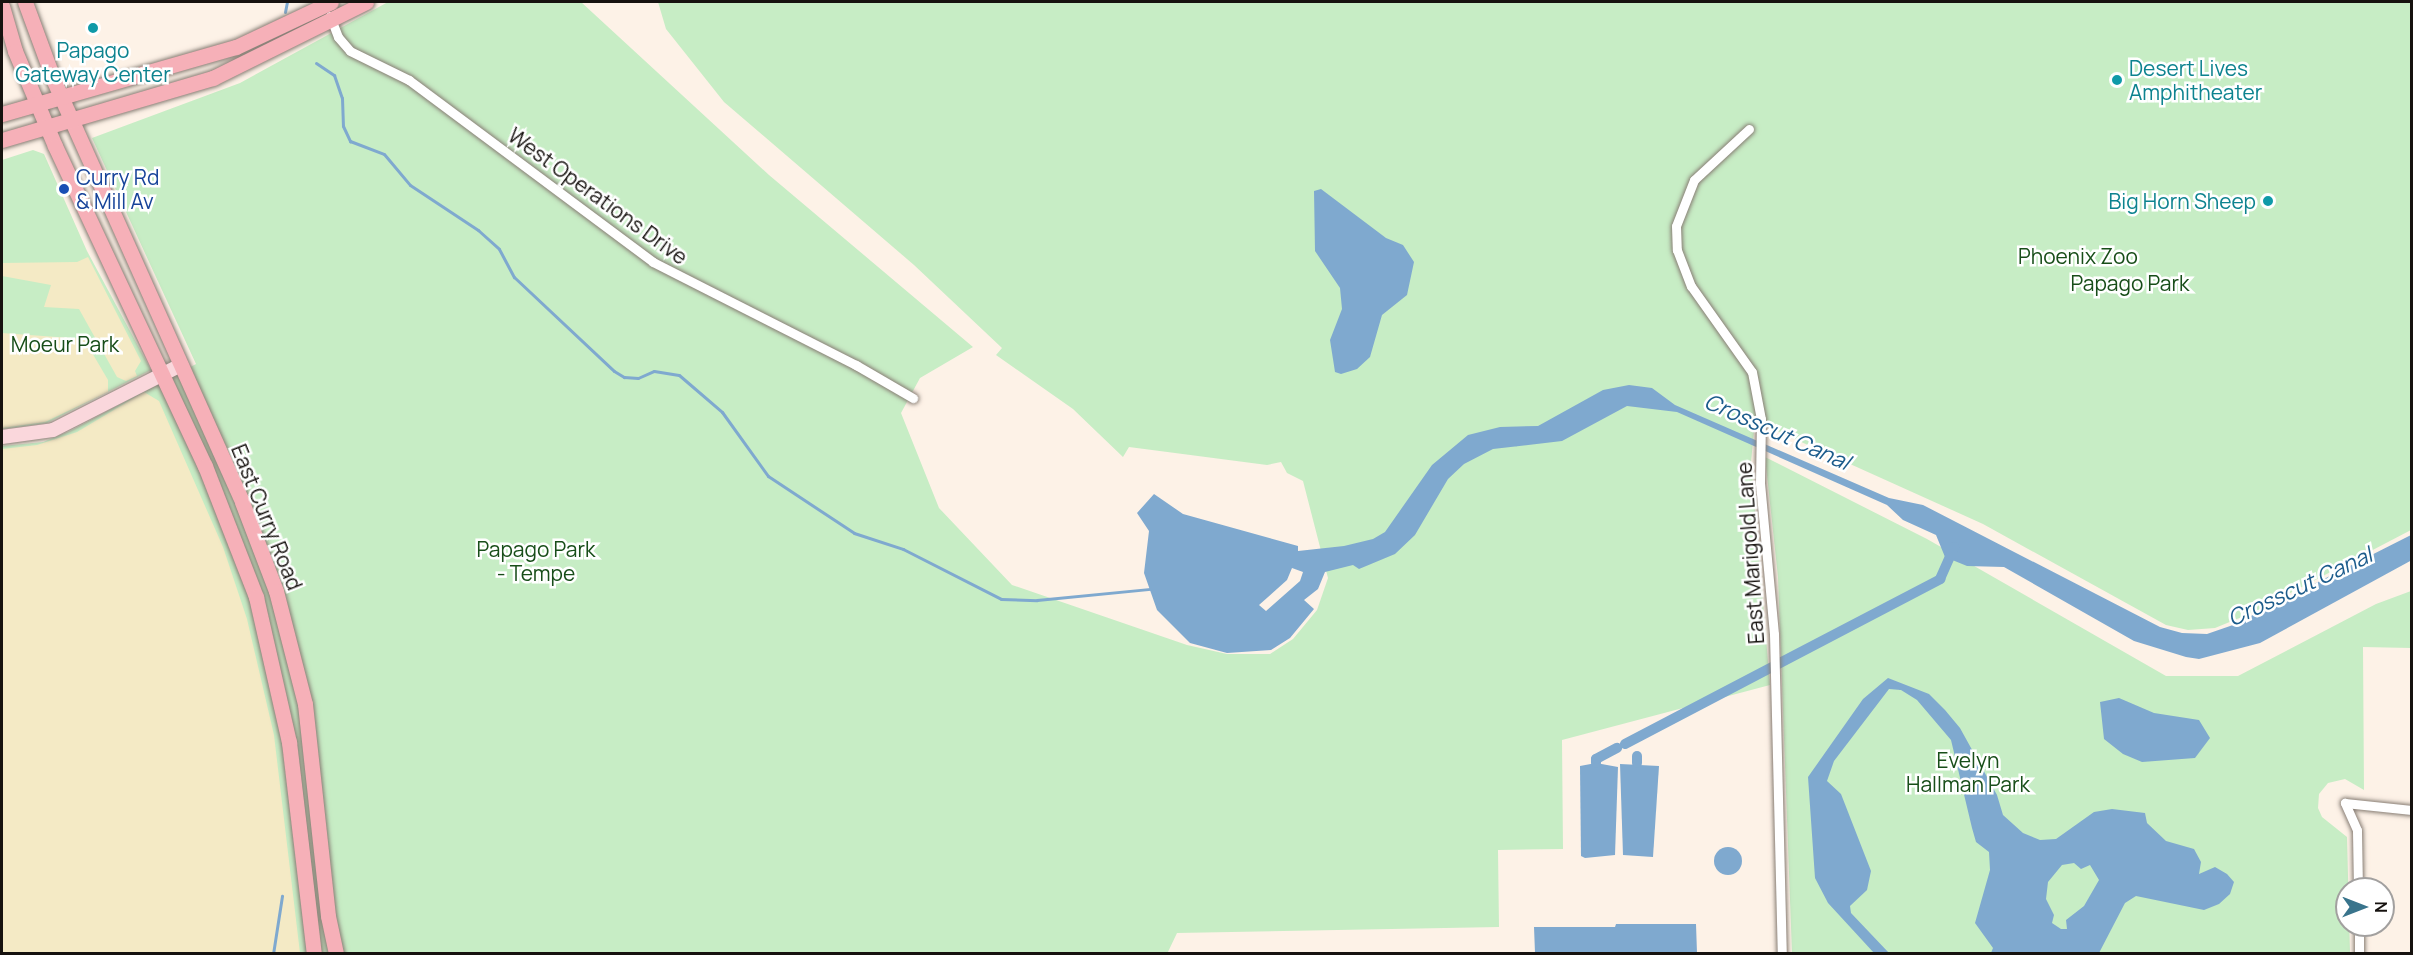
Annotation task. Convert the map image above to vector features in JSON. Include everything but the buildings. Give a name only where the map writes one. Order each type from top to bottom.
[{"type":"main road","name":"East Curry Road","points":[[25,2],[62,99],[261,547],[298,666],[312,754],[328,916],[336,954]]},
{"type":"main road","points":[[2,140],[213,78],[366,2]]},
{"type":"main road","points":[[2,114],[62,99],[236,47],[328,4]]},
{"type":"main road","name":"East Curry Road","points":[[2,6],[37,105],[162,374],[241,553],[268,639],[290,742],[314,954]]},
{"type":"street","name":"West Operations Drive","points":[[328,4],[338,37],[350,51],[409,80],[653,262],[856,365],[913,399]]},
{"type":"street","name":"East Marigold Lane","points":[[1749,129],[1694,180],[1682,202],[1676,238],[1691,286],[1752,372],[1761,419],[1760,483],[1774,634],[1782,954]]},
{"type":"street","points":[[2,437],[53,430],[181,365]]},
{"type":"street","points":[[2358,877],[2356,830],[2345,803],[2412,810]]},
{"type":"street","points":[[2359,937],[2359,954]]},
{"type":"green space","name":"Papago Park - Tempe","points":[[388,2],[581,2],[769,175],[973,347],[920,378],[901,413],[939,508],[1012,585],[1187,645],[1227,654],[1270,654],[1293,639],[1317,610],[1328,578],[1303,481],[1287,473],[1281,462],[1267,465],[1129,447],[1123,457],[1073,409],[996,355],[1002,348],[914,265],[724,102],[666,29],[658,2],[2411,2],[2411,530],[2254,612],[2215,628],[2188,630],[2166,625],[1983,524],[1755,421],[1751,462],[1770,685],[1562,740],[1563,849],[1498,850],[1499,927],[1177,933],[1167,954],[2,953],[2,446],[43,442],[70,431],[196,364],[92,138],[240,83]]},
{"type":"green space","name":"Moeur Park","points":[[33,150],[44,154],[87,251],[151,370],[47,423],[2,429],[2,160]]},
{"type":"green space","name":"Evelyn Hallman Park","points":[[1765,457],[1927,539],[2166,676],[2238,676],[2376,604],[2411,591],[2411,648],[2363,647],[2364,790],[2345,779],[2328,783],[2319,794],[2318,808],[2322,817],[2347,837],[2348,877],[2335,877],[2335,937],[2350,937],[2350,953],[1792,953],[1778,577]]},
{"type":"sand","points":[[88,257],[141,361],[135,371],[137,376],[126,381],[117,377],[79,309],[44,307],[51,285],[2,276],[2,263],[77,262]]},
{"type":"sand","points":[[2,333],[84,339],[108,380],[108,392],[45,422],[2,428]]},
{"type":"sand","points":[[144,392],[159,401],[223,547],[247,619],[274,735],[300,953],[2,953],[2,449],[37,445],[77,432]]},
{"type":"water","points":[[1321,189],[1386,238],[1403,245],[1414,262],[1407,295],[1382,315],[1370,357],[1357,369],[1341,374],[1335,372],[1330,340],[1342,309],[1340,288],[1315,251],[1314,191]]},
{"type":"water","points":[[1629,385],[1652,388],[1675,405],[1889,498],[1923,505],[2160,627],[2182,633],[2207,634],[2233,625],[2411,535],[2412,560],[2260,643],[2199,659],[2186,657],[2134,641],[2004,567],[1967,566],[1945,557],[1936,535],[1903,520],[1887,505],[1677,412],[1627,406],[1562,441],[1493,449],[1464,464],[1448,479],[1415,535],[1395,554],[1359,569],[1353,565],[1325,572],[1318,589],[1304,600],[1314,609],[1290,638],[1271,650],[1227,653],[1190,643],[1157,610],[1144,573],[1149,531],[1137,513],[1154,494],[1183,514],[1298,546],[1298,551],[1344,546],[1373,539],[1385,532],[1432,465],[1468,435],[1500,427],[1538,426],[1603,390]],"holes":[[[1292,568],[1303,572],[1300,581],[1266,611],[1259,605],[1287,580]]]},
{"type":"water","points":[[1888,678],[1929,694],[1960,728],[1997,795],[2003,815],[2023,833],[2040,840],[2056,839],[2094,812],[2112,809],[2145,813],[2147,823],[2166,841],[2194,849],[2201,862],[2199,874],[2215,867],[2227,874],[2234,882],[2230,894],[2219,904],[2204,910],[2136,896],[2125,903],[2099,953],[1991,953],[1993,948],[1975,923],[1990,870],[1989,852],[1976,842],[1951,740],[1917,700],[1901,690],[1889,689],[1834,761],[1827,781],[1841,794],[1871,871],[1867,890],[1850,906],[1851,913],[1889,953],[1874,953],[1828,903],[1815,878],[1808,777],[1863,699]],"holes":[[[2074,863],[2081,869],[2090,865],[2099,880],[2084,906],[2066,920],[2067,929],[2061,929],[2052,923],[2054,915],[2046,899],[2048,882],[2062,865]]]},
{"type":"water","points":[[2119,698],[2154,713],[2199,720],[2210,738],[2195,758],[2142,762],[2123,754],[2104,739],[2100,702]]},
{"type":"water","points":[[1596,763],[1618,767],[1615,855],[1585,858],[1581,856],[1580,766]]},
{"type":"water","points":[[1620,764],[1659,766],[1653,857],[1623,855]]},
{"type":"water","points":[[1728,847],[1738,851],[1742,861],[1738,871],[1728,875],[1718,871],[1714,861],[1718,851]]},
{"type":"water","points":[[1616,924],[1696,924],[1697,953],[1535,953],[1534,927],[1615,927]]},
{"type":"waterway","points":[[285,12],[287,2]]},
{"type":"waterway","points":[[316,63],[334,75],[342,98],[343,126],[350,141],[384,154],[410,185],[478,230],[499,249],[514,277],[614,371],[624,377],[638,378],[654,371],[679,375],[722,412],[768,476],[854,533],[903,549],[1001,599],[1037,600],[1150,589]]},
{"type":"waterway","points":[[1625,744],[1940,579],[1954,547]]},
{"type":"waterway","points":[[1596,763],[1596,759],[1617,748]]},
{"type":"waterway","points":[[1637,756],[1637,763]]},
{"type":"waterway","points":[[273,954],[282,896]]},
{"type":"place","name":"Papago Gateway Center","points":[[93,28]]},
{"type":"place","name":"Desert Lives Amphitheater","points":[[2117,80]]},
{"type":"place","name":"Curry Rd & Mill Av","points":[[64,189]]},
{"type":"place","name":"Big Horn Sheep","points":[[2268,201]]},
{"type":"park label","name":"Phoenix Zoo","points":[[2078,256]]},
{"type":"park label","name":"Papago Park","points":[[2130,283]]},
{"type":"water label","name":"Crosscut Canal","points":[[1777,432]]},
{"type":"water label","name":"Crosscut Canal","points":[[2300,587]]}]
